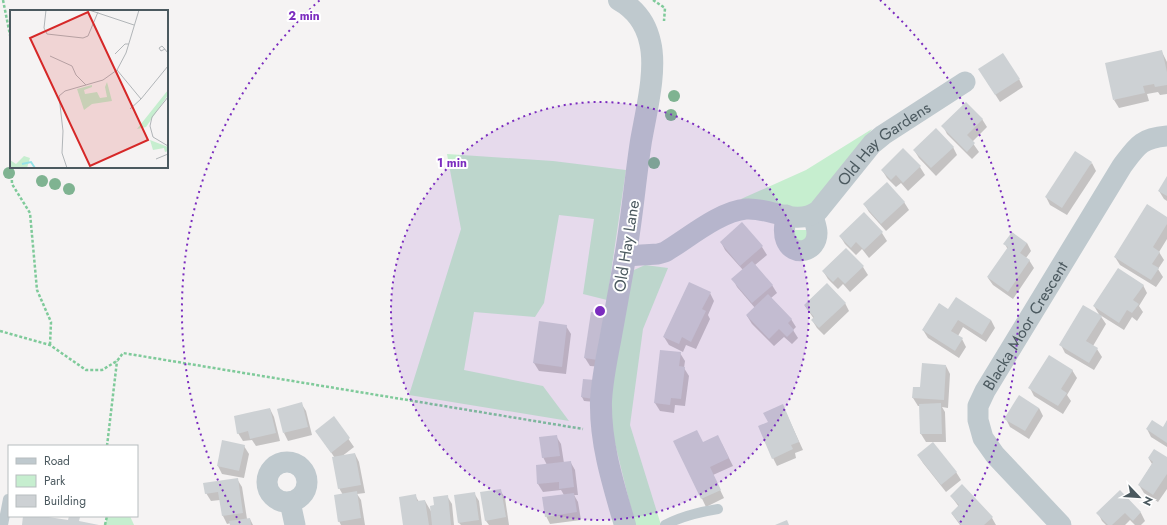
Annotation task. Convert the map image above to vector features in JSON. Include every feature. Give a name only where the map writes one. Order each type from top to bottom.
[{"type":"street","name":"Old Hay Lane","points":[[619,0],[635,11],[641,20],[652,51],[652,72],[625,256],[603,376],[601,401],[602,432],[609,469],[624,525]]},
{"type":"street","name":"Old Hay Gardens","points":[[813,215],[818,211],[872,144],[883,135],[965,82]]},
{"type":"street","name":"Blacka Moor Crescent","points":[[1062,525],[995,455],[983,438],[978,420],[978,406],[985,391],[1122,166],[1135,148],[1145,140],[1167,136]]},
{"type":"street","points":[[625,256],[658,254],[664,252],[703,227],[733,212],[746,209],[760,210],[798,218],[813,215],[817,233],[816,241],[810,248],[801,252],[788,245],[785,239],[786,216]]},
{"type":"street","points":[[290,502],[295,525]]},
{"type":"lane","points":[[3,525],[8,499]]},
{"type":"lane","points":[[665,525],[698,512],[718,509]]},
{"type":"path","points":[[3,0],[10,35]]},
{"type":"path","points":[[11,168],[12,184],[30,213],[37,290],[51,322],[50,345]]},
{"type":"path","points":[[0,332],[50,345],[86,370],[102,370],[117,361],[123,353],[602,432]]},
{"type":"path","points":[[107,445],[117,361]]},
{"type":"green space","points":[[872,129],[821,197],[807,207],[776,207],[741,199],[806,170]]},
{"type":"green space","points":[[447,154],[553,161],[626,170],[607,300],[583,294],[594,219],[559,215],[544,303],[535,317],[474,312],[464,370],[543,386],[569,421],[409,395],[461,229]]},
{"type":"green space","points":[[789,230],[809,230],[809,238],[800,244]]},
{"type":"green space","points":[[645,265],[668,268],[643,329],[630,425],[661,525],[635,525],[606,407],[628,279],[634,270]]},
{"type":"green space","points":[[107,517],[130,517],[134,525],[105,525]]},
{"type":"building","points":[[1162,50],[1167,72],[1167,85],[1155,87],[1154,84],[1143,86],[1145,93],[1113,100],[1105,63]]},
{"type":"building","points":[[1003,53],[1020,79],[995,95],[978,69]]},
{"type":"building","points":[[966,102],[983,119],[967,135],[975,143],[967,152],[941,126]]},
{"type":"building","points":[[936,128],[954,147],[931,168],[913,150]]},
{"type":"building","points":[[903,148],[921,166],[903,183],[896,175],[891,180],[881,170]]},
{"type":"building","points":[[1075,151],[1092,162],[1062,208],[1045,197]]},
{"type":"building","points":[[1167,176],[1167,196],[1158,191]]},
{"type":"building","points":[[887,182],[905,202],[881,224],[863,204]]},
{"type":"building","points":[[1147,204],[1167,217],[1167,224],[1153,247],[1160,252],[1152,264],[1159,268],[1151,280],[1114,257]]},
{"type":"building","points":[[864,212],[883,232],[864,250],[856,242],[851,248],[839,236]]},
{"type":"building","points":[[742,222],[763,246],[740,266],[720,242]]},
{"type":"building","points":[[1012,232],[1027,243],[1020,253],[1030,260],[1008,292],[987,277],[1008,247],[1003,244]]},
{"type":"building","points":[[846,248],[864,266],[845,284],[838,277],[833,282],[822,271]]},
{"type":"building","points":[[752,261],[773,285],[752,303],[731,279]]},
{"type":"building","points":[[1118,268],[1144,285],[1133,300],[1139,304],[1132,313],[1127,310],[1119,323],[1093,306]]},
{"type":"building","points":[[689,282],[711,292],[702,309],[706,311],[691,342],[682,337],[679,344],[663,337]]},
{"type":"building","points":[[827,283],[846,303],[819,328],[811,320],[814,317],[804,305]]},
{"type":"building","points":[[768,294],[792,319],[788,323],[794,330],[787,337],[779,329],[769,339],[746,315]]},
{"type":"building","points":[[956,297],[991,320],[982,335],[958,320],[951,331],[963,338],[955,351],[922,330],[939,303],[948,309]]},
{"type":"building","points":[[1083,305],[1102,316],[1086,341],[1098,348],[1089,363],[1059,345]]},
{"type":"building","points":[[591,312],[605,314],[598,360],[584,358]]},
{"type":"building","points":[[539,321],[567,325],[562,367],[533,363]]},
{"type":"building","points":[[660,350],[681,352],[679,366],[685,367],[681,399],[671,398],[670,405],[654,403]]},
{"type":"building","points":[[1049,355],[1073,370],[1061,389],[1067,393],[1058,406],[1028,388]]},
{"type":"building","points":[[922,363],[946,365],[944,400],[912,398],[913,387],[920,387]]},
{"type":"building","points":[[583,379],[595,380],[593,399],[581,397]]},
{"type":"building","points":[[1019,395],[1039,408],[1025,431],[1004,419]]},
{"type":"building","points":[[302,402],[308,427],[283,433],[277,409]]},
{"type":"building","points":[[941,403],[942,434],[920,434],[919,404]]},
{"type":"building","points":[[783,404],[799,442],[791,445],[793,449],[772,459],[758,426],[768,422],[763,413]]},
{"type":"building","points":[[270,408],[276,433],[250,439],[248,431],[237,434],[234,416]]},
{"type":"building","points":[[334,416],[350,438],[331,453],[315,431]]},
{"type":"building","points":[[1152,420],[1163,427],[1167,420],[1167,443],[1146,429]]},
{"type":"building","points":[[697,430],[703,442],[718,435],[729,458],[710,467],[721,490],[701,499],[673,441]]},
{"type":"building","points":[[557,435],[560,456],[542,458],[539,437]]},
{"type":"building","points":[[222,440],[245,445],[239,471],[217,466]]},
{"type":"building","points":[[933,442],[957,472],[941,485],[917,455]]},
{"type":"building","points":[[1154,449],[1167,457],[1167,474],[1153,495],[1138,485],[1153,462],[1148,458]]},
{"type":"building","points":[[355,453],[361,485],[338,489],[332,457]]},
{"type":"building","points":[[571,461],[574,487],[559,489],[559,482],[537,484],[536,465]]},
{"type":"building","points":[[238,478],[243,513],[222,516],[218,492],[205,494],[203,483]]},
{"type":"building","points":[[962,484],[993,517],[984,525],[961,525],[951,513],[959,505],[950,496]]},
{"type":"building","points":[[501,489],[506,517],[485,521],[480,492]]},
{"type":"building","points":[[1120,490],[1141,512],[1133,521],[1125,513],[1112,525],[1108,525],[1096,513]]},
{"type":"building","points":[[357,491],[361,518],[338,522],[334,495]]},
{"type":"building","points":[[475,492],[479,520],[458,523],[454,495]]},
{"type":"building","points":[[574,493],[577,512],[545,517],[542,497]]},
{"type":"building","points":[[416,494],[417,501],[425,500],[429,525],[403,525],[399,497]]},
{"type":"building","points":[[448,495],[451,525],[432,525],[430,506],[434,505],[433,497]]},
{"type":"building","points":[[23,517],[48,517],[68,520],[69,517],[80,517],[79,521],[99,525],[22,525]]},
{"type":"building","points":[[250,518],[251,525],[230,525],[229,521]]},
{"type":"building","points":[[787,520],[789,525],[775,525]]}]
